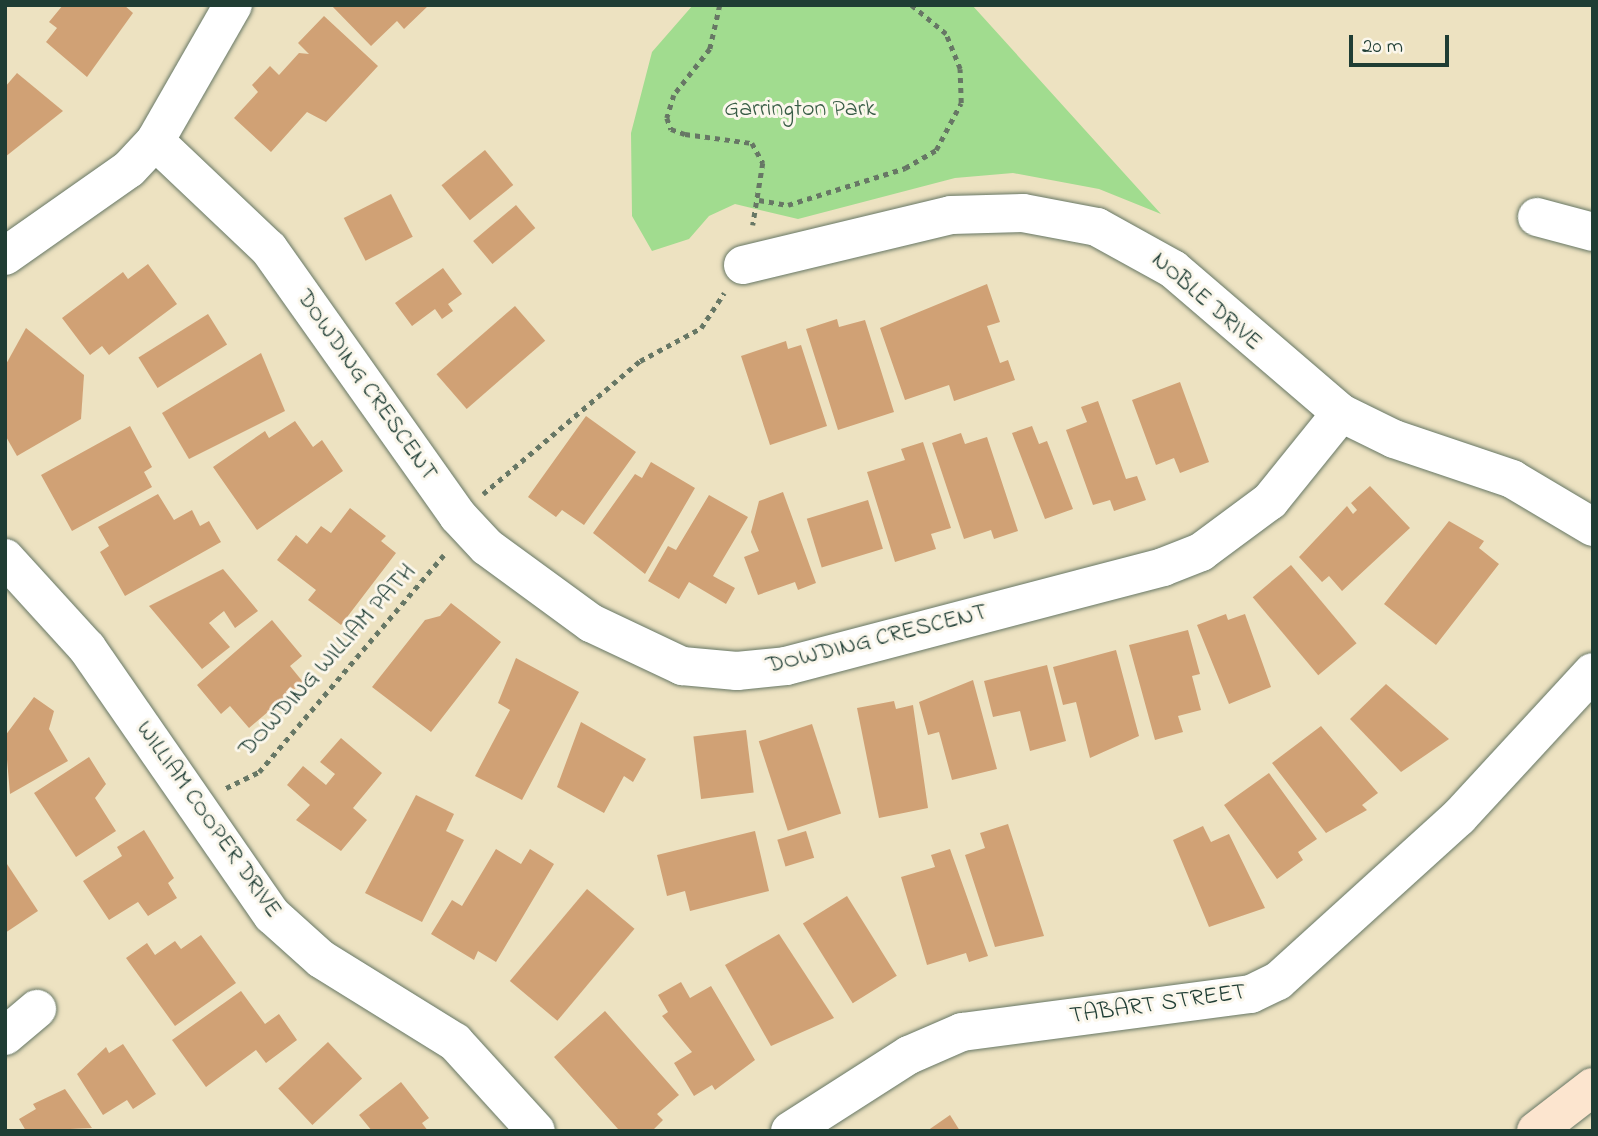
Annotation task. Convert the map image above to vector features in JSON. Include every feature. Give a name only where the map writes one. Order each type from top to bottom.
[{"type":"street","points":[[5,256],[129,169],[155,141],[233,5]]},
{"type":"street","name":"DOWDING CRESCENT","points":[[155,141],[269,249],[458,516],[498,554],[637,648],[682,666],[737,671],[786,666],[1163,567],[1201,552],[1269,501],[1341,413]]},
{"type":"street","name":"NOBLE DRIVE","points":[[743,265],[951,215],[1023,213],[1097,227],[1173,269],[1341,413],[1394,439],[1512,479],[1593,527]]},
{"type":"street","points":[[1537,217],[1593,232]]},
{"type":"street","name":"WILLIAM COOPER DRIVE","points":[[5,558],[87,648],[293,937],[455,1042],[536,1131]]},
{"type":"street","name":"TABART STREET","points":[[790,1131],[909,1055],[962,1032],[1251,994],[1278,981],[1459,817],[1593,671]]},
{"type":"street","points":[[5,1036],[37,1009]]},
{"type":"street","points":[[1536,1131],[1593,1087]]},
{"type":"path","points":[[720,5],[710,49],[674,95],[667,118],[671,130],[752,143],[763,163],[759,200],[771,207],[923,160],[947,135],[961,103],[957,53],[935,22],[911,5]]},
{"type":"path","points":[[458,516],[640,361],[701,328],[743,265]]},
{"type":"path","name":"DOWDING WILLIAM PATH","points":[[202,810],[235,779],[259,772],[440,562],[458,516]]},
{"type":"green space","name":"Garrington Park","points":[[693,5],[972,5],[1161,214],[1099,189],[1013,173],[955,178],[798,219],[735,204],[709,216],[689,239],[652,251],[632,216],[631,133],[652,52]]},
{"type":"building","points":[[63,5],[124,5],[133,13],[87,77],[46,42],[57,28],[49,22]]},
{"type":"building","points":[[331,5],[429,5],[404,29],[397,21],[371,46]]},
{"type":"building","points":[[324,16],[378,66],[326,122],[307,112],[271,152],[234,118],[258,92],[252,85],[270,66],[279,75],[299,53],[309,54],[298,43]]},
{"type":"building","points":[[17,73],[63,111],[5,157],[5,87]]},
{"type":"building","points":[[485,150],[513,185],[470,220],[441,185]]},
{"type":"building","points":[[391,194],[413,237],[366,261],[344,218]]},
{"type":"building","points":[[516,205],[535,228],[492,264],[473,241]]},
{"type":"building","points":[[148,264],[177,304],[109,355],[102,346],[90,355],[62,318],[123,272],[128,279]]},
{"type":"building","points":[[443,268],[462,294],[448,304],[453,311],[442,319],[435,309],[412,326],[395,303]]},
{"type":"building","points":[[987,284],[1000,322],[987,326],[1000,363],[1008,360],[1015,380],[954,401],[949,385],[905,400],[880,328]]},
{"type":"building","points":[[515,306],[545,341],[467,409],[437,374]]},
{"type":"building","points":[[208,314],[227,345],[158,388],[138,357]]},
{"type":"building","points":[[837,319],[839,327],[865,320],[894,412],[838,430],[806,329]]},
{"type":"building","points":[[26,328],[84,375],[81,419],[17,456],[5,435],[5,366]]},
{"type":"building","points":[[786,341],[788,349],[801,345],[827,426],[770,445],[741,356]]},
{"type":"building","points":[[261,353],[285,411],[189,459],[162,413]]},
{"type":"building","points":[[1180,382],[1209,462],[1180,473],[1174,458],[1156,465],[1132,400]]},
{"type":"building","points":[[1098,401],[1126,479],[1137,476],[1146,500],[1114,511],[1110,500],[1093,505],[1066,430],[1087,422],[1081,407]]},
{"type":"building","points":[[586,416],[636,452],[584,525],[562,510],[556,517],[528,497]]},
{"type":"building","points":[[295,421],[313,447],[322,440],[343,471],[257,530],[213,467],[265,431],[269,438]]},
{"type":"building","points":[[130,426],[152,467],[144,472],[152,487],[72,531],[41,475]]},
{"type":"building","points":[[1032,426],[1039,444],[1047,441],[1073,509],[1045,519],[1012,433]]},
{"type":"building","points":[[961,433],[965,444],[987,437],[1018,531],[994,539],[991,530],[964,539],[932,443]]},
{"type":"building","points":[[923,442],[951,528],[931,534],[936,549],[895,562],[867,472],[905,460],[901,449]]},
{"type":"building","points":[[651,462],[695,488],[645,574],[593,533],[635,474],[642,478]]},
{"type":"building","points":[[1370,486],[1410,528],[1342,591],[1329,576],[1322,582],[1299,557],[1347,506],[1353,514],[1357,510],[1351,503]]},
{"type":"building","points":[[783,492],[816,583],[798,590],[795,582],[758,595],[744,557],[759,551],[751,532],[759,501]]},
{"type":"building","points":[[158,494],[174,520],[192,510],[200,526],[209,521],[221,542],[125,596],[100,552],[109,546],[98,527]]},
{"type":"building","points":[[709,495],[748,517],[713,576],[735,588],[726,604],[689,582],[679,599],[648,581],[668,546],[676,550]]},
{"type":"building","points":[[868,500],[883,549],[822,567],[807,519]]},
{"type":"building","points":[[350,508],[386,536],[381,541],[396,553],[341,625],[308,600],[316,590],[277,560],[296,535],[307,544],[321,526],[331,533]]},
{"type":"building","points":[[1449,521],[1484,541],[1479,548],[1499,564],[1436,645],[1384,604]]},
{"type":"building","points":[[1291,565],[1357,643],[1318,675],[1253,597]]},
{"type":"building","points":[[223,569],[258,611],[235,628],[224,611],[209,623],[230,647],[202,669],[149,606]]},
{"type":"building","points":[[451,603],[501,642],[431,732],[372,687],[425,620],[440,616]]},
{"type":"building","points":[[1226,614],[1228,620],[1245,614],[1271,687],[1229,704],[1197,625]]},
{"type":"building","points":[[272,620],[302,656],[290,666],[303,682],[249,728],[230,706],[221,714],[197,685]]},
{"type":"building","points":[[1188,630],[1200,674],[1192,676],[1201,710],[1178,716],[1183,732],[1155,740],[1129,645]]},
{"type":"building","points":[[1116,650],[1139,736],[1090,758],[1076,702],[1063,705],[1053,667]]},
{"type":"building","points":[[516,658],[579,692],[522,800],[475,776],[510,710],[498,703]]},
{"type":"building","points":[[1047,665],[1066,741],[1030,751],[1020,711],[993,717],[984,681]]},
{"type":"building","points":[[973,680],[997,769],[952,780],[939,732],[928,735],[919,702]]},
{"type":"building","points":[[1386,684],[1449,739],[1401,772],[1350,719]]},
{"type":"building","points":[[34,697],[54,711],[49,729],[68,761],[10,794],[5,736]]},
{"type":"building","points":[[894,701],[896,709],[913,705],[928,808],[879,818],[857,708]]},
{"type":"building","points":[[581,722],[646,759],[633,782],[624,776],[604,813],[557,787]]},
{"type":"building","points":[[812,724],[841,813],[788,831],[759,741]]},
{"type":"building","points":[[1321,726],[1378,793],[1362,805],[1367,810],[1326,833],[1272,763]]},
{"type":"building","points":[[746,730],[754,793],[701,799],[693,736]]},
{"type":"building","points":[[341,738],[382,773],[353,808],[367,820],[341,851],[296,820],[310,805],[287,785],[303,766],[326,785],[335,774],[320,762]]},
{"type":"building","points":[[89,757],[106,784],[95,798],[116,831],[76,857],[34,793]]},
{"type":"building","points":[[1269,773],[1317,839],[1298,852],[1303,860],[1277,879],[1224,805]]},
{"type":"building","points":[[416,795],[454,814],[446,831],[464,840],[422,922],[365,893]]},
{"type":"building","points":[[1008,824],[1044,936],[995,947],[965,855],[985,848],[980,833]]},
{"type":"building","points":[[1203,826],[1211,842],[1229,834],[1265,908],[1209,927],[1173,840]]},
{"type":"building","points":[[144,830],[174,878],[168,883],[177,898],[148,916],[138,902],[109,920],[83,881],[122,856],[117,847]]},
{"type":"building","points":[[755,831],[769,891],[690,911],[685,891],[667,896],[657,855]]},
{"type":"building","points":[[806,831],[814,858],[785,867],[777,840]]},
{"type":"building","points":[[496,849],[521,864],[530,849],[554,864],[496,962],[478,951],[474,960],[431,934],[452,900],[462,906]]},
{"type":"building","points":[[950,849],[988,956],[969,962],[966,953],[927,965],[901,877],[935,867],[931,855]]},
{"type":"building","points":[[5,861],[38,911],[5,933]]},
{"type":"building","points":[[587,889],[634,929],[557,1021],[510,981]]},
{"type":"building","points":[[847,896],[897,976],[853,1003],[803,924]]},
{"type":"building","points":[[779,934],[834,1018],[771,1046],[725,965]]},
{"type":"building","points":[[201,935],[236,983],[175,1026],[126,958],[147,943],[155,955],[175,941],[181,949]]},
{"type":"building","points":[[681,982],[690,998],[711,986],[755,1060],[715,1090],[712,1085],[694,1096],[674,1063],[692,1052],[662,1016],[668,1012],[658,995]]},
{"type":"building","points":[[241,991],[265,1024],[279,1014],[297,1040],[266,1063],[256,1050],[206,1087],[172,1040]]},
{"type":"building","points":[[605,1011],[679,1095],[657,1114],[663,1120],[652,1131],[618,1129],[554,1057]]},
{"type":"building","points":[[328,1042],[362,1079],[312,1125],[278,1088]]},
{"type":"building","points":[[123,1044],[156,1094],[133,1109],[127,1100],[103,1115],[77,1074],[106,1047],[109,1053]]},
{"type":"building","points":[[401,1082],[429,1118],[422,1123],[428,1131],[372,1131],[359,1115]]},
{"type":"building","points":[[65,1089],[92,1128],[26,1131],[19,1119],[36,1109],[33,1104]]},
{"type":"building","points":[[950,1115],[960,1131],[927,1131]]}]
